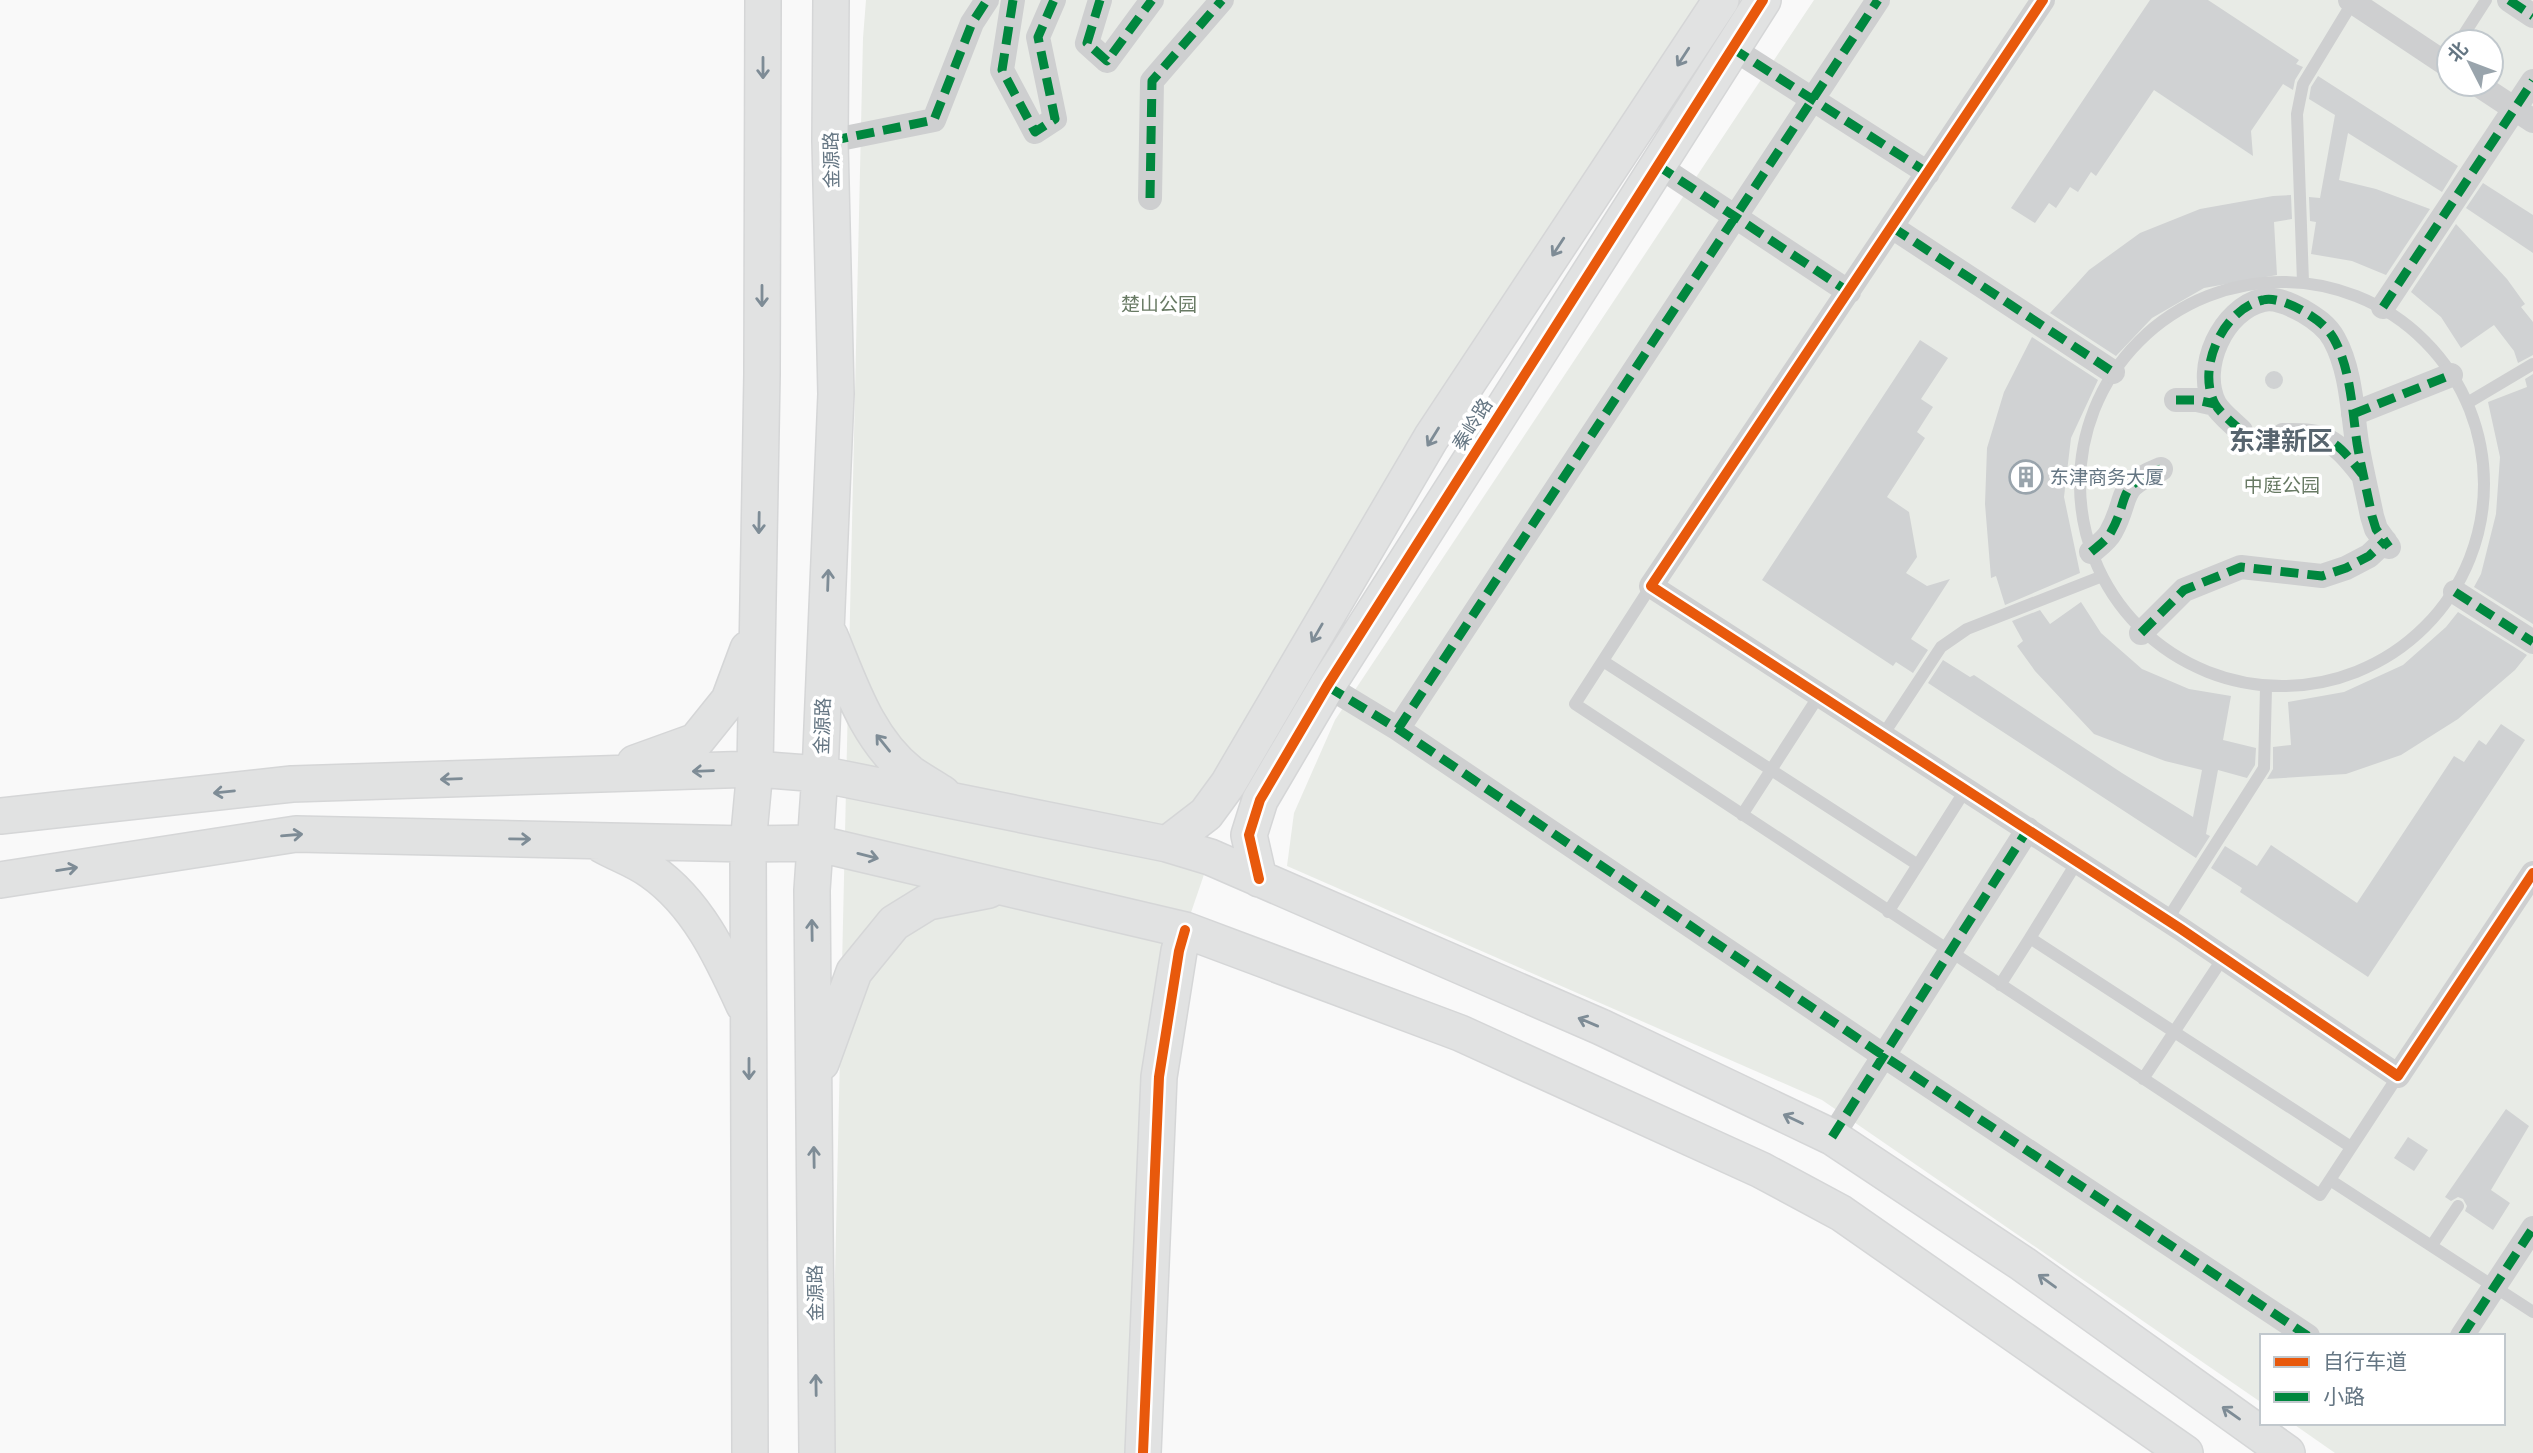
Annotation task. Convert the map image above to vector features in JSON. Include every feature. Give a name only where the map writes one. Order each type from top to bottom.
[{"type":"main road","points":[[750,1453],[748,844],[755,769],[762,374],[763,0]]},
{"type":"main road","name":"金源路","points":[[817,1453],[812,890],[820,774],[836,394],[830,141],[831,0]]},
{"type":"main road","name":"秦岭路","points":[[1167,844],[1206,814],[1228,784],[1431,438],[1721,0]]},
{"type":"main road","name":"秦岭路","points":[[1259,879],[1250,835],[1260,800],[1327,686],[1763,0]]},
{"type":"main road","points":[[577,775],[645,762],[696,741],[729,700],[757,623]]},
{"type":"main road","points":[[826,626],[862,715],[884,746],[909,772],[954,801]]},
{"type":"main road","points":[[0,816],[292,784],[755,769],[820,774],[1167,844],[1210,857],[1601,1027],[1832,1137],[2023,1264],[2287,1453]]},
{"type":"main road","points":[[0,880],[296,834],[748,844],[815,843],[1185,930],[1460,1033],[1773,1176],[1842,1213],[2185,1453]]},
{"type":"main road","points":[[593,841],[650,870],[676,892],[704,926],[723,958],[749,1014]]},
{"type":"main road","points":[[813,1083],[854,972],[894,923],[929,902],[1002,888]]},
{"type":"main road","points":[[1143,1453],[1159,1077],[1178,951],[1185,930]]},
{"type":"street","points":[[830,141],[934,120],[972,23],[987,0]]},
{"type":"street","points":[[1013,0],[1002,70],[1035,132],[1055,119],[1038,37],[1054,0]]},
{"type":"street","points":[[1100,0],[1087,43],[1107,61],[1152,0]]},
{"type":"street","points":[[1150,198],[1152,81],[1222,0]]},
{"type":"street","points":[[1398,729],[1878,0]]},
{"type":"street","points":[[2043,0],[1651,586],[2167,920],[2398,1076],[2533,873]]},
{"type":"street","points":[[2509,0],[2533,16]]},
{"type":"street","points":[[2352,1],[2435,54]]},
{"type":"street","points":[[1732,48],[1928,173]]},
{"type":"street","points":[[2383,307],[2524,115],[2533,81]]},
{"type":"street","points":[[2498,98],[2524,115]]},
{"type":"street","points":[[1657,165],[1849,292]]},
{"type":"street","points":[[1892,227],[2113,372]]},
{"type":"street","points":[[2141,633],[2184,590],[2241,567],[2322,576],[2347,568],[2387,544],[2376,529],[2348,383],[2333,337],[2316,318],[2289,303],[2264,300],[2239,311],[2221,332],[2213,348],[2209,376],[2215,404],[2241,431]]},
{"type":"street","points":[[2353,414],[2451,375]]},
{"type":"street","points":[[2176,400],[2197,400],[2215,404]]},
{"type":"street","points":[[2283,435],[2323,438],[2342,448],[2364,477]]},
{"type":"street","points":[[2091,552],[2111,534],[2126,492],[2138,478],[2161,469]]},
{"type":"street","points":[[2455,592],[2533,642]]},
{"type":"street","points":[[1327,686],[1398,729],[1884,1056],[2305,1334]]},
{"type":"street","points":[[1832,1137],[2028,829]]},
{"type":"street","points":[[2463,1334],[2533,1228]]},
{"type":"lane","points":[[2468,28],[2486,0]]},
{"type":"lane","points":[[2303,282],[2297,114],[2302,85],[2352,1]]},
{"type":"lane","points":[[2303,282],[2344,290],[2383,307],[2434,348],[2469,402],[2485,466],[2480,531],[2455,592],[2420,634],[2374,666],[2322,684],[2266,688],[2199,671],[2141,633],[2100,578],[2082,527],[2079,473],[2089,421],[2113,372],[2149,331],[2196,300],[2248,284],[2303,282]]},
{"type":"lane","points":[[2469,402],[2533,364]]},
{"type":"lane","points":[[1883,735],[1941,648],[1967,629],[2100,578]]},
{"type":"lane","points":[[1651,586],[1575,704],[1949,953],[2320,1195],[2398,1076]]},
{"type":"lane","points":[[1603,661],[1918,865]]},
{"type":"lane","points":[[2167,920],[2264,768],[2266,688]]},
{"type":"lane","points":[[1742,815],[1820,694]]},
{"type":"lane","points":[[1888,912],[1966,789]]},
{"type":"lane","points":[[2000,985],[2077,862]]},
{"type":"lane","points":[[2030,938],[2351,1147]]},
{"type":"lane","points":[[2143,1079],[2223,958]]},
{"type":"lane","points":[[2330,1180],[2533,1312]]},
{"type":"lane","points":[[2432,1245],[2458,1206]]},
{"type":"green space","name":"楚山公园","points":[[866,0],[1721,0],[1228,784],[1168,844],[1210,857],[1185,930],[1143,1453],[831,1453]]},
{"type":"green space","name":"中庭公园","points":[[1814,0],[2533,0],[2533,1453],[2335,1453],[2295,1425],[2505,1425],[2505,1334],[2260,1334],[2260,1402],[1822,1100],[1287,866],[1294,813],[1335,720]]},
{"type":"building","points":[[2150,0],[2208,0],[2299,60],[2296,64],[2303,67],[2295,80],[2293,90],[2283,84],[2251,131],[2253,156],[2154,90],[2096,176],[2091,172],[2078,192],[2070,187],[2056,208],[2049,203],[2035,223],[2011,208]]},
{"type":"building","points":[[2318,76],[2458,166],[2442,192],[2348,133],[2339,180],[2376,189],[2430,209],[2386,275],[2352,261],[2311,254],[2316,222],[2310,221],[2309,197],[2320,198],[2335,115],[2309,99],[2311,87]]},
{"type":"building","points":[[2483,183],[2533,215],[2533,253],[2466,208]]},
{"type":"building","points":[[2291,195],[2292,219],[2274,222],[2277,275],[2204,288],[2152,318],[2116,356],[2050,313],[2089,270],[2140,233],[2200,209]]},
{"type":"building","points":[[2456,224],[2507,279],[2525,304],[2521,307],[2533,322],[2533,355],[2518,363],[2514,351],[2494,325],[2461,348],[2441,317],[2411,292]]},
{"type":"building","points":[[2032,337],[2098,380],[2071,438],[2064,497],[2080,573],[2005,605],[1996,576],[1991,578],[1985,504],[1987,448],[2004,392]]},
{"type":"building","points":[[1920,340],[1948,358],[1921,399],[1933,407],[1917,432],[1925,438],[1887,497],[1909,512],[1917,557],[1906,573],[1927,586],[1950,579],[1911,639],[1928,650],[1913,673],[1896,662],[1893,666],[1762,580]]},
{"type":"building","points":[[2270,371],[2278,371],[2283,380],[2281,387],[2270,389],[2265,384],[2265,376]]},
{"type":"building","points":[[2533,374],[2533,624],[2474,587],[2481,574],[2496,514],[2500,457],[2488,402],[2527,387],[2525,379]]},
{"type":"building","points":[[2081,602],[2101,633],[2142,669],[2189,689],[2231,696],[2223,740],[2256,748],[2255,765],[2247,778],[2218,770],[2206,834],[2210,836],[2196,858],[1928,683],[1943,660],[1970,677],[1974,675],[2193,817],[2202,770],[2165,761],[2094,734],[2035,671],[2017,646],[2023,641],[2012,621],[2040,610],[2050,624]]},
{"type":"building","points":[[2458,612],[2527,655],[2515,670],[2458,719],[2401,755],[2346,774],[2267,779],[2273,769],[2273,747],[2291,745],[2288,702],[2344,692],[2403,665],[2446,627]]},
{"type":"building","points":[[2501,724],[2525,740],[2368,977],[2240,892],[2242,888],[2211,868],[2225,846],[2257,866],[2271,845],[2357,903],[2454,756],[2464,762],[2479,740],[2486,745]]},
{"type":"building","points":[[2506,1109],[2529,1126],[2491,1190],[2510,1203],[2493,1230],[2465,1211],[2467,1206],[2463,1199],[2458,1197],[2451,1201],[2445,1197]]},
{"type":"building","points":[[2408,1137],[2428,1150],[2414,1171],[2394,1158]]},
{"type":"marked path","points":[[830,141],[934,120],[972,23],[987,0]]},
{"type":"marked path","points":[[1013,0],[1002,70],[1035,132],[1055,119],[1038,37],[1054,0]]},
{"type":"marked path","points":[[1100,0],[1087,43],[1107,61],[1152,0]]},
{"type":"marked path","points":[[1150,198],[1152,81],[1222,0]]},
{"type":"marked path","points":[[1398,729],[1878,0]]},
{"type":"marked path","points":[[2509,0],[2533,16]]},
{"type":"marked path","points":[[1732,48],[1928,173]]},
{"type":"marked path","points":[[2383,307],[2533,81]]},
{"type":"marked path","points":[[1657,165],[1849,292]]},
{"type":"marked path","points":[[1892,227],[2113,372]]},
{"type":"marked path","points":[[2241,431],[2215,404],[2210,390],[2211,358],[2225,327],[2236,315],[2263,300],[2283,302],[2320,323],[2331,334],[2340,351],[2372,516],[2376,529],[2389,547]]},
{"type":"marked path","points":[[2353,414],[2451,375]]},
{"type":"marked path","points":[[2176,400],[2197,400],[2215,404]]},
{"type":"marked path","points":[[2283,435],[2311,436],[2330,441],[2345,453],[2362,474]]},
{"type":"marked path","points":[[2091,552],[2109,535],[2130,488],[2161,469]]},
{"type":"marked path","points":[[2141,633],[2184,590],[2241,567],[2322,576],[2369,556],[2385,541]]},
{"type":"marked path","points":[[2455,592],[2533,642]]},
{"type":"marked path","points":[[1327,686],[1398,729],[1884,1056],[2305,1334]]},
{"type":"marked path","points":[[1832,1137],[2028,829]]},
{"type":"marked path","points":[[2463,1334],[2533,1228]]},
{"type":"cycle path","points":[[1259,879],[1249,835],[1260,800],[1327,686],[1763,0]]},
{"type":"cycle path","points":[[2043,0],[1651,586],[2181,929],[2398,1076],[2533,873]]},
{"type":"cycle path","points":[[1143,1453],[1159,1077],[1179,951],[1185,930]]},
{"type":"place","name":"东津商务大厦","points":[[2026,477]]},
{"type":"district","name":"东津新区","points":[[2281,441]]}]
